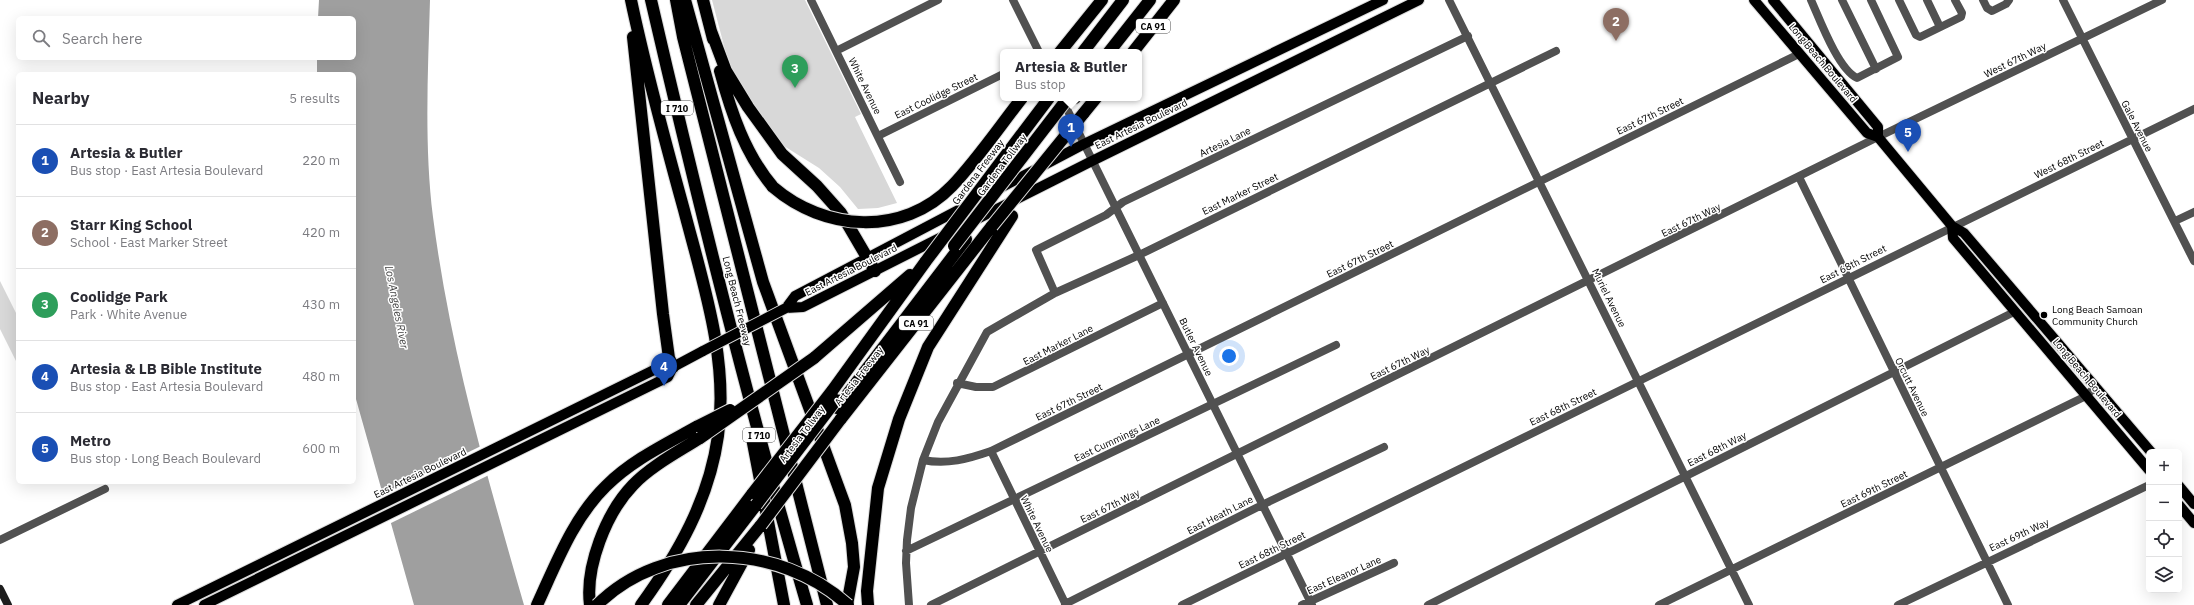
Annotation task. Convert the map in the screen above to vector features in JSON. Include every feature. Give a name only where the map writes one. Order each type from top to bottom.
[{"type":"highway","points":[[630,0],[663,314],[669,358],[673,367]]},
{"type":"highway","points":[[630,0],[656,108],[713,322],[720,394],[718,435],[710,477],[694,520],[662,576],[641,605]]},
{"type":"highway","name":"Long Beach Freeway","points":[[651,0],[714,264],[776,499],[807,605]]},
{"type":"highway","name":"Long Beach Freeway","points":[[676,0],[698,99],[827,605]]},
{"type":"highway","points":[[597,605],[627,583],[656,569],[675,562],[705,557],[729,556],[761,560],[790,569],[817,582],[848,602],[854,567],[846,504],[763,282],[686,0]]},
{"type":"highway","points":[[703,0],[721,73],[743,139],[760,171],[773,187],[787,199],[803,209],[830,219],[859,224],[901,216],[930,204],[952,186],[1020,101]]},
{"type":"highway","points":[[1062,49],[1102,0]]},
{"type":"highway","points":[[1085,49],[1123,0]]},
{"type":"highway","points":[[1104,49],[1142,0]]},
{"type":"highway","points":[[1111,49],[1150,0]]},
{"type":"highway","name":"CA 91","points":[[1134,49],[1174,0]]},
{"type":"highway","points":[[711,31],[726,71],[748,107],[782,154],[817,186],[841,213],[875,271]]},
{"type":"highway","name":"Gardena Freeway","points":[[926,261],[1047,101]]},
{"type":"highway","name":"Gardena Tollway","points":[[954,246],[1066,101]]},
{"type":"highway","name":"Gardena Tollway","points":[[966,239],[1072,101]]},
{"type":"highway","name":"CA 91","points":[[1043,165],[1094,101]]},
{"type":"highway","points":[[868,605],[867,591],[878,488],[899,419],[928,347],[1043,165]]},
{"type":"highway","name":"Artesia Freeway","points":[[696,605],[761,526],[840,420],[992,226],[1043,165]]},
{"type":"highway","name":"Artesia Tollway","points":[[835,400],[966,239]]},
{"type":"highway","name":"Artesia Tollway","points":[[686,605],[835,400],[954,246]]},
{"type":"highway","points":[[590,605],[590,578],[604,529],[632,485],[699,432],[814,358],[926,261]]},
{"type":"highway","name":"Artesia Freeway","points":[[668,605],[753,493],[835,400],[926,261]]},
{"type":"highway","points":[[714,264],[716,284],[742,388],[784,605]]},
{"type":"highway","points":[[537,605],[563,551],[588,506],[606,486],[644,457],[699,432]]},
{"type":"highway","name":"Artesia Tollway","points":[[679,605],[757,508]]},
{"type":"highway","points":[[719,605],[761,526]]},
{"type":"main road","name":"East Artesia Boulevard","points":[[786,308],[795,296],[1084,144],[1383,0]]},
{"type":"main road","name":"East Artesia Boulevard","points":[[177,605],[288,552],[662,366],[673,367],[786,308],[803,307],[1092,161],[1419,0]]},
{"type":"main road","name":"Long Beach Boulevard","points":[[1754,0],[1867,133],[1878,137],[1952,226],[1964,232],[2148,449]]},
{"type":"main road","name":"Long Beach Boulevard","points":[[1773,0],[1878,127],[1878,137]]},
{"type":"main road","name":"Long Beach Boulevard","points":[[1952,226],[1953,238],[2146,466]]},
{"type":"main road","name":"East Artesia Boulevard","points":[[204,605],[668,377],[673,367]]},
{"type":"main road","points":[[2182,490],[2194,504]]},
{"type":"main road","points":[[2182,509],[2194,523]]},
{"type":"main road","points":[[0,589],[8,605]]},
{"type":"street","name":"White Avenue","points":[[811,0],[900,182]]},
{"type":"street","points":[[836,50],[938,0]]},
{"type":"street","points":[[1013,0],[1038,49]]},
{"type":"street","name":"Muriel Avenue","points":[[1449,0],[1749,605]]},
{"type":"street","points":[[1811,0],[1840,60],[1851,75],[1857,78],[1898,57],[1871,0]]},
{"type":"street","points":[[1842,0],[1876,69]]},
{"type":"street","points":[[1899,0],[1916,35],[1920,37],[1961,17],[1962,13],[1955,0]]},
{"type":"street","points":[[1927,0],[1940,27]]},
{"type":"street","points":[[1985,4],[1992,11],[2006,4],[2008,0]]},
{"type":"street","name":"Gale Avenue","points":[[2063,0],[2194,260]]},
{"type":"street","name":"West 67th Way","points":[[1878,137],[2162,0]]},
{"type":"street","name":"Artesia Lane","points":[[1055,293],[1036,250],[1106,215],[1115,207],[1468,36]]},
{"type":"street","name":"East Marker Street","points":[[909,605],[906,551],[911,508],[924,460],[938,422],[957,383],[987,332],[1055,293],[1139,255],[1556,51]]},
{"type":"street","name":"East 67th Street","points":[[924,460],[938,463],[962,460],[991,451],[1189,356],[1799,54]]},
{"type":"street","name":"East Coolidge Street","points":[[878,136],[1000,75]]},
{"type":"street","name":"Butler Avenue","points":[[1063,101],[1311,603]]},
{"type":"street","name":"West 68th Street","points":[[1952,226],[2194,109]]},
{"type":"street","name":"East 67th Way","points":[[931,605],[1878,137]]},
{"type":"street","name":"Orcutt Avenue","points":[[1799,177],[2008,605]]},
{"type":"street","points":[[2175,222],[2194,212]]},
{"type":"street","name":"East 68th Street","points":[[1182,605],[1952,226]]},
{"type":"street","name":"East Marker Lane","points":[[957,383],[976,387],[993,387],[1163,303]]},
{"type":"street","name":"East 68th Way","points":[[1428,605],[2014,312]]},
{"type":"street","name":"East Cummings Lane","points":[[906,551],[1336,345]]},
{"type":"street","name":"East 69th Street","points":[[1659,605],[2086,396],[2095,387]]},
{"type":"street","name":"East Heath Lane","points":[[1066,604],[1262,505],[1384,446]]},
{"type":"street","name":"White Avenue","points":[[991,451],[1066,604]]},
{"type":"street","name":"East 69th Way","points":[[1898,605],[2146,486]]},
{"type":"street","points":[[0,540],[105,489]]},
{"type":"street","name":"East Eleanor Lane","points":[[1302,605],[1311,603],[1394,563]]},
{"type":"shaded area","points":[[712,0],[805,0],[861,114],[855,117],[897,203],[878,208],[858,209],[840,187],[819,168],[776,141],[753,112],[729,65]]},
{"type":"shaded area","points":[[0,281],[16,313],[16,361],[0,329]]},
{"type":"water","name":"Los Angeles River","points":[[319,0],[430,0],[427,108],[428,163],[433,217],[440,267],[449,316],[483,461],[524,605],[414,605],[356,399],[356,72],[317,72],[317,60],[356,60],[356,16],[318,16]]},
{"type":"pier","points":[[481,446],[489,475],[389,524],[381,495]]},
{"type":"place","name":"Starr King School","points":[[1616,41]]},
{"type":"place","name":"Coolidge Park","points":[[795,88]]},
{"type":"place","name":"Artesia & Butler","points":[[1071,147]]},
{"type":"place","name":"Metro","points":[[1908,152]]},
{"type":"place","name":"Long Beach Samoan Community Church","points":[[2044,315]]},
{"type":"place","name":"Artesia & LB Bible Institute","points":[[664,386]]}]
